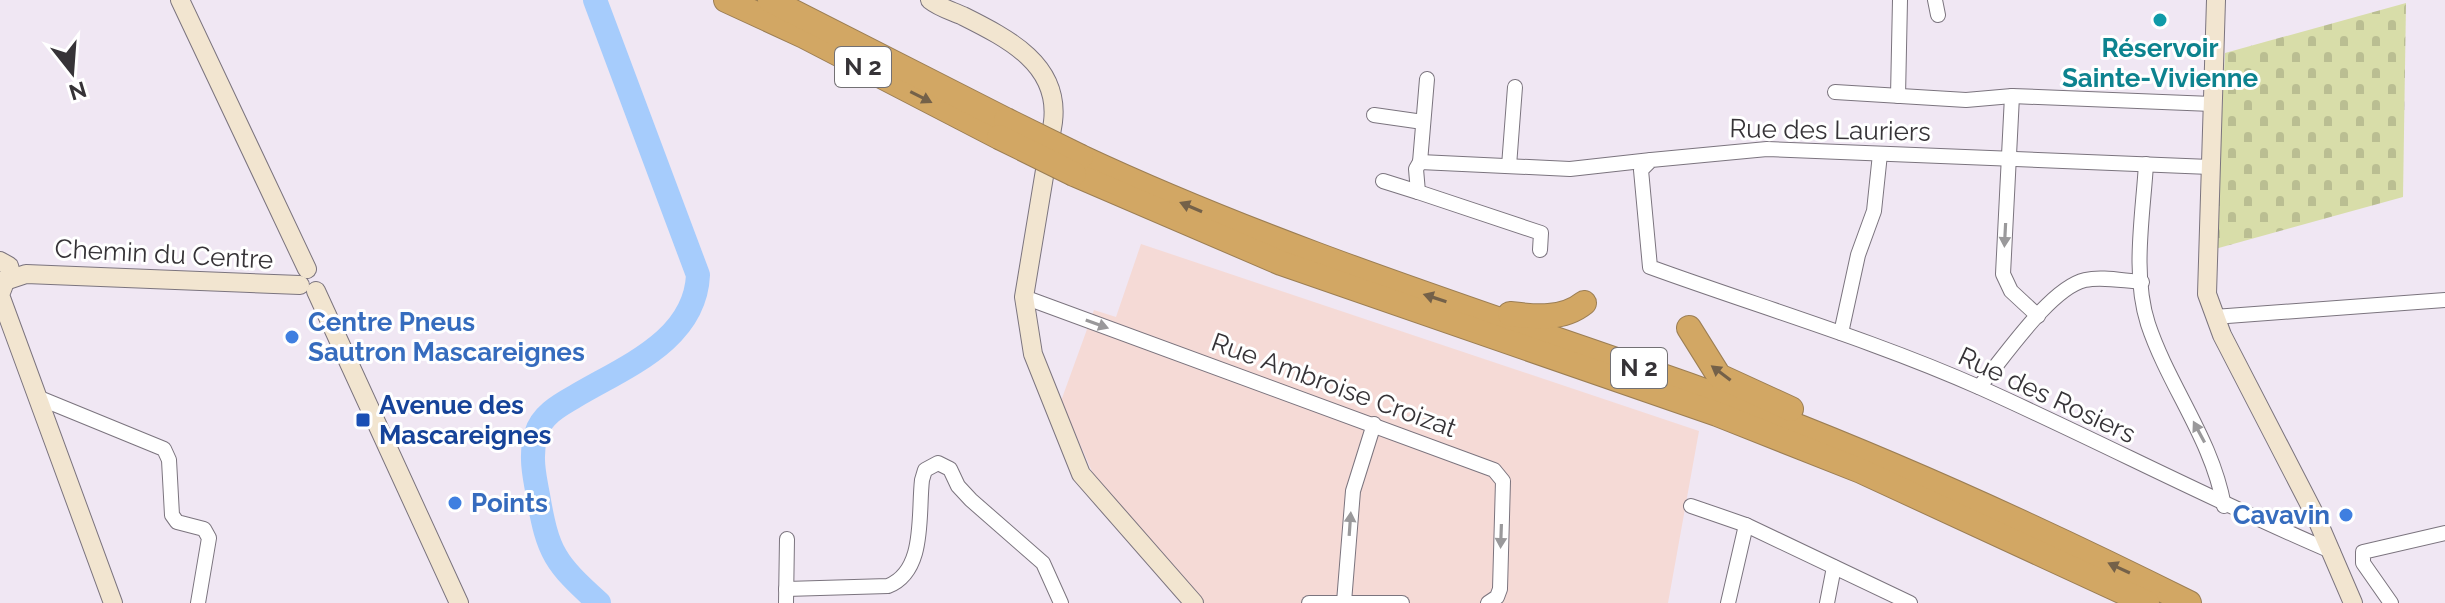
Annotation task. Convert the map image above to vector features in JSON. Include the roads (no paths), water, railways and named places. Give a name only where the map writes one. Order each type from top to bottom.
[{"type":"highway","name":"N 2","points":[[726,0],[1281,263],[1690,405],[1861,471],[2147,603]]},
{"type":"highway","name":"N 2","points":[[770,0],[1003,129]]},
{"type":"highway","name":"N 2","points":[[1078,166],[1274,242],[1705,391],[1912,474],[2189,603]]},
{"type":"highway","points":[[1473,310],[1536,317],[1575,310],[1584,303]]},
{"type":"highway","points":[[1689,328],[1719,376],[1883,450],[1912,474]]},
{"type":"street","points":[[180,0],[459,603]]},
{"type":"street","points":[[930,0],[1021,50],[1041,67],[1052,86],[1055,103],[1024,297],[1033,354],[1081,474],[1194,603]]},
{"type":"street","points":[[1898,96],[1900,0]]},
{"type":"street","points":[[2216,0],[2205,268],[2207,294],[2214,317],[2333,552],[2353,603]]},
{"type":"street","points":[[1418,192],[1416,169],[1420,162],[1427,79]]},
{"type":"street","points":[[1509,166],[1515,87]]},
{"type":"street","points":[[1835,92],[1966,100],[2012,96],[2212,104]]},
{"type":"street","points":[[2012,96],[2003,274],[2011,291],[2038,316]]},
{"type":"street","points":[[1374,115],[1423,122]]},
{"type":"street","name":"Rue des Lauriers","points":[[1420,162],[1570,169],[1767,149],[2210,167]]},
{"type":"street","points":[[1841,333],[1858,255],[1874,211],[1880,154]]},
{"type":"street","name":"Rue des Rosiers","points":[[1651,160],[1641,170],[1650,267],[1841,333],[1979,387],[2224,506],[2333,552]]},
{"type":"street","points":[[2146,164],[2142,282],[2147,321],[2162,358],[2209,450],[2224,506]]},
{"type":"street","points":[[1383,181],[1541,233],[1540,250]]},
{"type":"street","points":[[1979,387],[2038,316],[2066,290],[2084,280],[2142,282]]},
{"type":"street","points":[[5,281],[37,397],[113,603]]},
{"type":"street","name":"Chemin du Centre","points":[[5,281],[278,287],[308,282]]},
{"type":"street","name":"Rue Ambroise Croizat","points":[[1024,297],[1374,424],[1500,475],[1503,481],[1500,589],[1497,597],[1488,603]]},
{"type":"street","points":[[2214,317],[2445,300]]},
{"type":"street","points":[[37,397],[164,449],[169,460],[172,515],[177,522],[204,529],[209,538],[198,603]]},
{"type":"street","points":[[1344,602],[1353,491],[1374,424]]},
{"type":"street","points":[[787,539],[786,596],[888,586],[900,581],[914,563],[925,470],[938,463],[950,469],[958,486],[971,500],[1043,563],[1061,603]]},
{"type":"street","points":[[1691,506],[1746,525],[1910,603]]},
{"type":"street","points":[[1728,603],[1746,525]]},
{"type":"street","points":[[2391,603],[2363,563],[2363,552],[2445,533]]},
{"type":"street","points":[[1827,603],[1834,567]]},
{"type":"street","points":[[1309,603],[1402,603]]},
{"type":"waterway","points":[[595,0],[698,275],[694,298],[671,335],[634,363],[556,408],[542,422],[536,434],[534,472],[550,545],[572,578],[599,603]]},
{"type":"place","name":"Réservoir Sainte-Vivienne","points":[[2160,20]]},
{"type":"place","name":"Centre Pneus Sautron Mascareignes","points":[[292,337]]},
{"type":"place","name":"Avenue des Mascareignes","points":[[363,420]]},
{"type":"place","name":"Points","points":[[455,503]]},
{"type":"place","name":"Cavavin","points":[[2346,515]]}]
